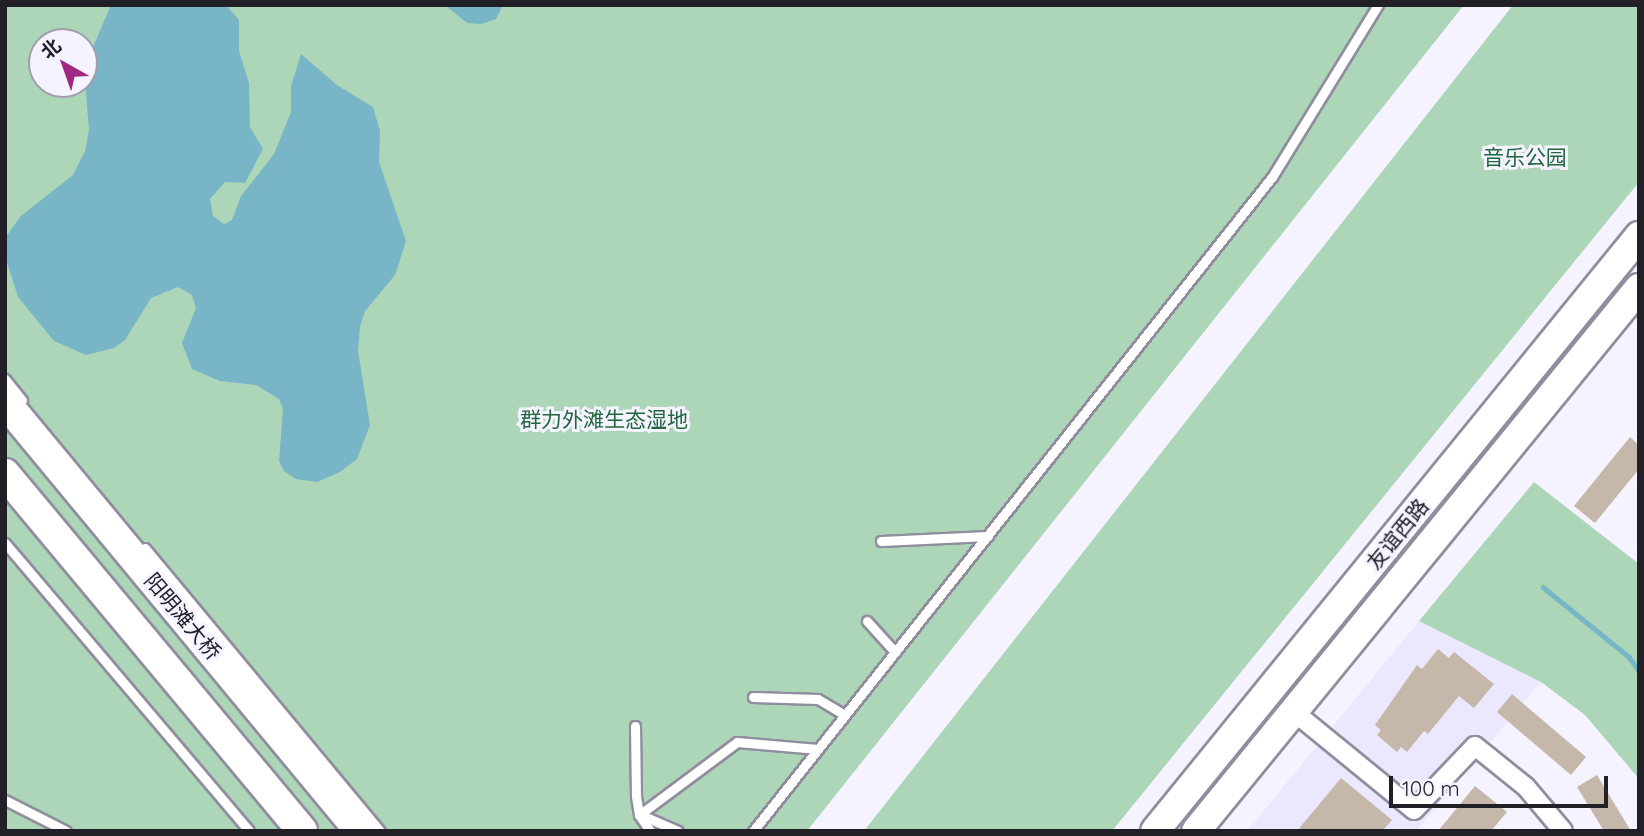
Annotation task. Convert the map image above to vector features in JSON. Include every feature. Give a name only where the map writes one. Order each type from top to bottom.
[{"type":"highway","name":"阳明滩大桥","points":[[18,406],[360,831]]},
{"type":"highway","points":[[5,474],[302,831]]},
{"type":"main road","name":"友谊西路","points":[[1155,831],[1639,236]]},
{"type":"main road","name":"友谊西路","points":[[1196,831],[1639,288]]},
{"type":"street","points":[[1293,711],[1413,810],[1475,746],[1526,787],[1563,831]]},
{"type":"lane","points":[[753,831],[1272,177],[1378,5]]},
{"type":"lane","points":[[5,379],[18,406]]},
{"type":"lane","points":[[881,541],[988,536]]},
{"type":"lane","points":[[136,537],[380,831]]},
{"type":"lane","points":[[5,543],[249,831]]},
{"type":"lane","points":[[867,621],[895,652]]},
{"type":"lane","points":[[752,698],[818,699],[845,715]]},
{"type":"lane","points":[[635,726],[639,815],[650,831]]},
{"type":"lane","points":[[639,815],[737,742],[818,749]]},
{"type":"lane","points":[[5,800],[66,831]]},
{"type":"lane","points":[[639,815],[678,831]]},
{"type":"shaded area","points":[[1419,621],[1541,682],[1416,831],[1247,831]]},
{"type":"green space","name":"群力外滩生态湿地","points":[[5,5],[1464,5],[807,831],[5,831]]},
{"type":"green space","name":"音乐公园","points":[[1513,5],[1639,5],[1639,182],[1112,831],[864,831]]},
{"type":"green space","points":[[1534,482],[1639,564],[1639,779],[1585,715],[1541,682],[1419,621]]},
{"type":"water","points":[[111,5],[226,5],[239,20],[239,51],[249,83],[250,127],[263,149],[245,183],[225,182],[210,199],[213,216],[224,224],[232,220],[241,196],[274,154],[291,112],[291,86],[301,54],[337,85],[373,107],[380,131],[379,162],[406,241],[395,275],[365,311],[360,327],[358,351],[370,425],[357,459],[340,472],[317,482],[296,479],[284,471],[279,461],[283,409],[279,399],[256,385],[220,381],[192,369],[182,343],[196,308],[192,295],[178,287],[151,298],[125,340],[114,348],[86,355],[54,341],[18,297],[7,262],[5,238],[21,216],[73,175],[85,151],[89,130],[86,98],[98,98],[98,35]]},
{"type":"water","points":[[445,5],[503,5],[496,19],[481,24],[467,23]]},
{"type":"building","points":[[1630,437],[1639,445],[1639,469],[1595,523],[1574,506]]},
{"type":"building","points":[[1438,649],[1449,658],[1454,652],[1494,684],[1474,708],[1459,696],[1428,734],[1424,731],[1407,752],[1401,747],[1397,752],[1377,735],[1381,730],[1375,725],[1417,665],[1422,669]]},
{"type":"building","points":[[1512,694],[1586,757],[1571,775],[1497,712]]},
{"type":"building","points":[[1597,775],[1631,831],[1604,831],[1577,787]]},
{"type":"building","points":[[1341,778],[1392,820],[1382,831],[1297,831]]},
{"type":"building","points":[[1475,786],[1507,812],[1491,831],[1438,831]]},
{"type":"waterway","points":[[1543,587],[1629,657],[1639,671]]}]
